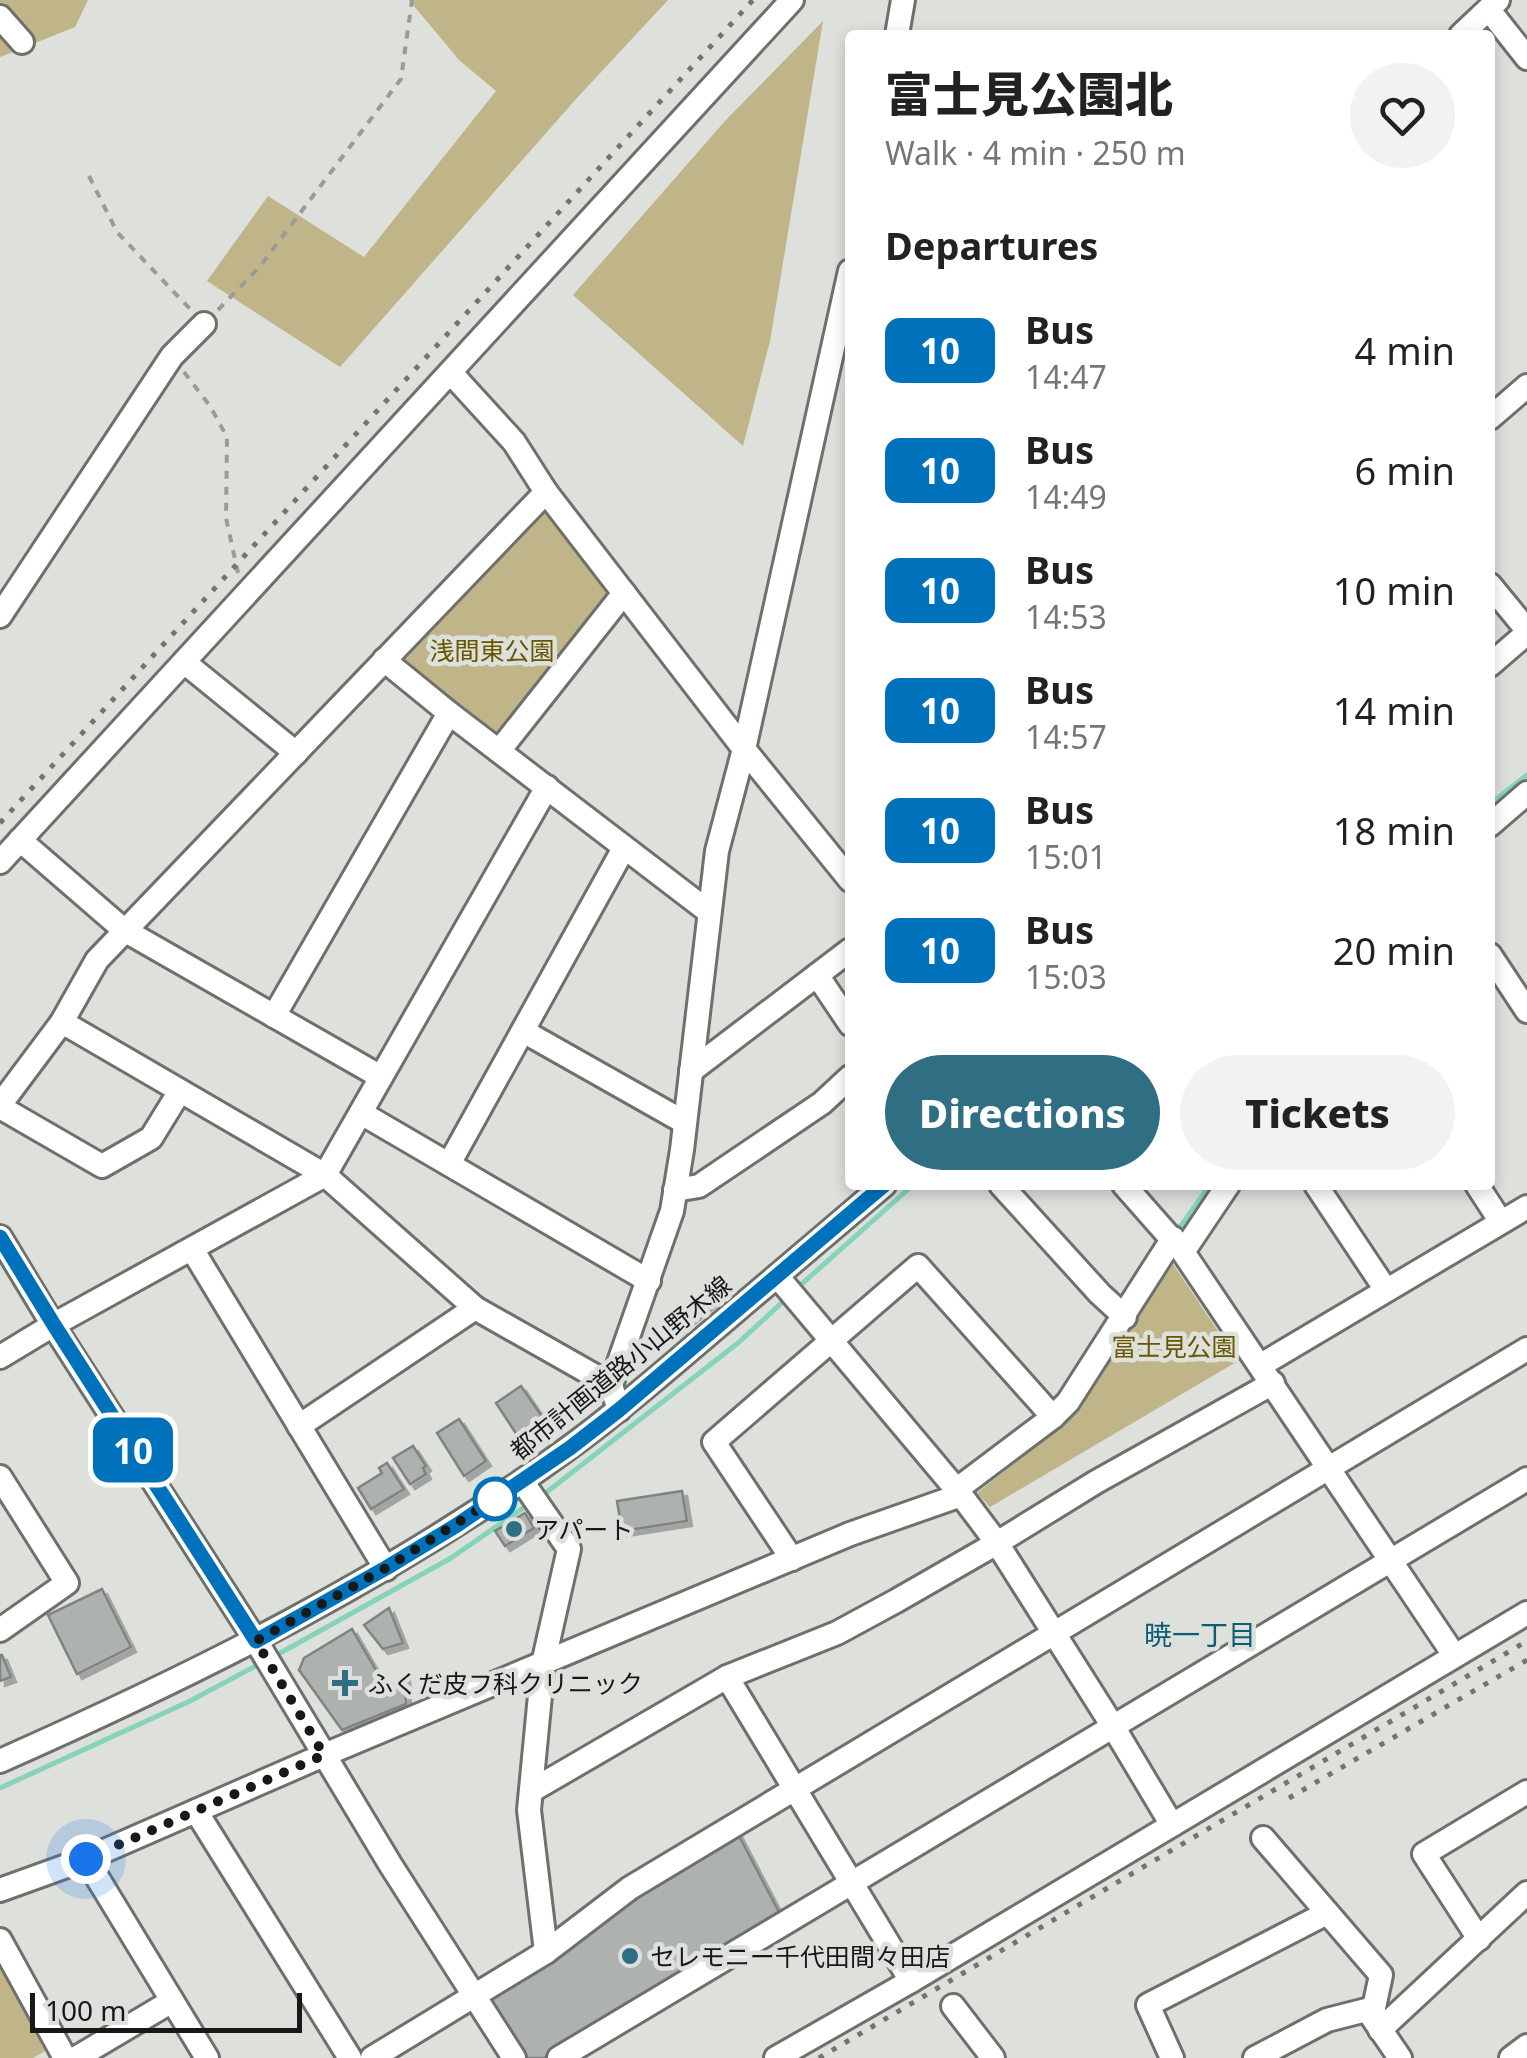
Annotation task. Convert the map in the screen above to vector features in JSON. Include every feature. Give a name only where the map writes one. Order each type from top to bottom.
[{"type":"street","points":[[0,862],[792,0]]},
{"type":"street","points":[[897,30],[904,0]]},
{"type":"street","points":[[1466,30],[1493,5],[1527,58]]},
{"type":"street","points":[[0,17],[22,42]]},
{"type":"street","points":[[0,616],[172,356],[204,324]]},
{"type":"street","points":[[619,1410],[611,1385],[649,1281],[676,1190],[717,851],[845,325]]},
{"type":"street","points":[[451,373],[514,442],[546,492],[744,748],[845,864]]},
{"type":"street","points":[[1495,414],[1527,386]]},
{"type":"street","points":[[180,1090],[152,1138],[102,1166],[0,1106],[62,1022],[96,960],[546,492]]},
{"type":"street","points":[[1495,591],[1527,632],[1495,661]]},
{"type":"street","points":[[499,751],[624,593]]},
{"type":"street","points":[[384,660],[709,912]]},
{"type":"street","points":[[184,662],[296,753]]},
{"type":"street","points":[[274,1016],[449,713]]},
{"type":"street","points":[[0,1357],[326,1175],[547,788]]},
{"type":"street","points":[[1495,821],[1526,796]]},
{"type":"street","points":[[20,840],[124,930],[381,1077]]},
{"type":"street","points":[[449,1164],[624,848]]},
{"type":"street","points":[[691,1070],[845,954]]},
{"type":"street","points":[[1495,963],[1527,1011]]},
{"type":"street","points":[[817,975],[845,1017]]},
{"type":"street","points":[[62,1022],[326,1175],[475,1308],[611,1385]]},
{"type":"street","points":[[522,1031],[684,1122]]},
{"type":"street","points":[[676,1190],[699,1186],[822,1103],[845,1082]]},
{"type":"street","points":[[361,1113],[649,1281]]},
{"type":"street","name":"都市計画道路小山野木線","points":[[0,1761],[256,1641],[457,1525],[619,1410],[878,1190]]},
{"type":"street","points":[[1006,1190],[1125,1317]]},
{"type":"street","points":[[1128,1190],[1178,1245],[1454,1655]]},
{"type":"street","points":[[0,1890],[86,1859],[324,1755],[958,1492],[1068,1402],[1125,1317],[1224,1190]]},
{"type":"street","points":[[1319,1190],[1386,1290]]},
{"type":"street","points":[[1480,1190],[1501,1222]]},
{"type":"street","points":[[531,1791],[727,1677],[837,1633],[997,1543],[1267,1374],[1386,1290],[1527,1207]]},
{"type":"street","points":[[0,1237],[514,2058]]},
{"type":"street","points":[[192,1250],[386,1568]]},
{"type":"street","points":[[792,1559],[714,1442],[918,1266],[1053,1417]]},
{"type":"street","points":[[776,1276],[997,1543],[1172,1826]]},
{"type":"street","points":[[299,1426],[475,1308]]},
{"type":"street","points":[[372,2058],[546,1952],[630,1888],[1527,1349]]},
{"type":"street","points":[[0,1630],[67,1583],[1,1480]]},
{"type":"street","points":[[559,2058],[1527,1480]]},
{"type":"street","points":[[522,1481],[568,1549],[543,1664],[529,1810],[546,1952]]},
{"type":"street","points":[[776,2058],[1527,1613]]},
{"type":"street","points":[[727,1677],[911,1981]]},
{"type":"street","points":[[1479,1939],[1424,1854],[1527,1792]]},
{"type":"street","points":[[196,1811],[350,2058]]},
{"type":"street","points":[[1262,1838],[1381,1975],[1377,2019],[1400,2058]]},
{"type":"street","points":[[86,1859],[207,2058]]},
{"type":"street","points":[[1254,2058],[1327,2020],[1377,2019],[1479,1939],[1527,1893]]},
{"type":"street","points":[[1172,2058],[1148,2005],[1327,1913]]},
{"type":"street","points":[[0,1940],[65,2058]]},
{"type":"street","points":[[76,2058],[172,2001]]},
{"type":"street","points":[[953,2006],[993,2058]]},
{"type":"street","points":[[1511,2058],[1527,2046]]},
{"type":"path","points":[[89,176],[117,232],[204,324],[261,265],[401,79],[412,0]]},
{"type":"path","points":[[172,356],[210,406],[227,437],[226,518],[243,597]]},
{"type":"green space","points":[[0,0],[88,0],[75,27],[0,57]]},
{"type":"green space","points":[[409,0],[668,0],[340,367],[207,281],[268,196],[364,257],[496,91],[459,60]]},
{"type":"green space","points":[[823,21],[770,341],[743,446],[573,295],[725,121]]},
{"type":"green space","name":"浅間東公園","points":[[550,511],[611,593],[502,736],[406,664],[404,654],[536,513]]},
{"type":"green space","name":"富士見公園","points":[[1173,1264],[1238,1361],[990,1507],[977,1493],[1069,1420]]},
{"type":"green space","points":[[0,1962],[45,2051],[33,2058],[0,2058]]},
{"type":"building","points":[[705,1291],[713,1300],[671,1334],[662,1323]]},
{"type":"building","points":[[521,1386],[545,1421],[519,1438],[496,1403]]},
{"type":"building","points":[[459,1419],[486,1461],[464,1476],[437,1433]]},
{"type":"building","points":[[413,1446],[426,1466],[426,1474],[410,1484],[393,1458]]},
{"type":"building","points":[[387,1463],[404,1489],[371,1509],[358,1488],[382,1473],[379,1468]]},
{"type":"building","points":[[682,1491],[687,1521],[622,1531],[617,1501]]},
{"type":"building","name":"アパート","points":[[525,1513],[534,1528],[505,1546],[495,1531]]},
{"type":"building","points":[[102,1589],[131,1647],[77,1674],[48,1615]]},
{"type":"building","points":[[389,1608],[403,1643],[383,1649],[364,1625]]},
{"type":"building","name":"ふくだ皮フ科クリニック","points":[[352,1629],[388,1691],[405,1674],[406,1704],[342,1730],[299,1670],[304,1658]]},
{"type":"building","points":[[0,1655],[11,1677],[0,1681]]},
{"type":"building","name":"セレモニー千代田間々田店","points":[[737,1832],[780,1914],[547,2058],[524,2058],[486,1999]]},
{"type":"waterway","points":[[1495,800],[1527,775]]},
{"type":"waterway","points":[[795,1290],[907,1190]]},
{"type":"waterway","points":[[1176,1228],[1206,1190]]},
{"type":"waterway","points":[[543,1495],[738,1343],[787,1298]]},
{"type":"waterway","points":[[273,1657],[451,1558],[529,1504]]},
{"type":"waterway","points":[[0,1788],[188,1702],[263,1662]]},
{"type":"railway","points":[[0,823],[753,0]]},
{"type":"railway","points":[[819,2058],[1527,1641]]},
{"type":"railway","points":[[1289,1798],[1527,1660]]},
{"type":"bus line","name":"10","points":[[0,1237],[256,1641],[457,1525],[570,1448],[878,1190]]},
{"type":"place","name":"アパート","points":[[514,1529]]},
{"type":"place","name":"ふくだ皮フ科クリニック","points":[[345,1683]]},
{"type":"place","name":"セレモニー千代田間々田店","points":[[630,1956]]},
{"type":"district","name":"暁一丁目","points":[[1200,1634]]},
{"type":"route","points":[[86,1859],[324,1755],[256,1641],[386,1568],[495,1499]]}]
